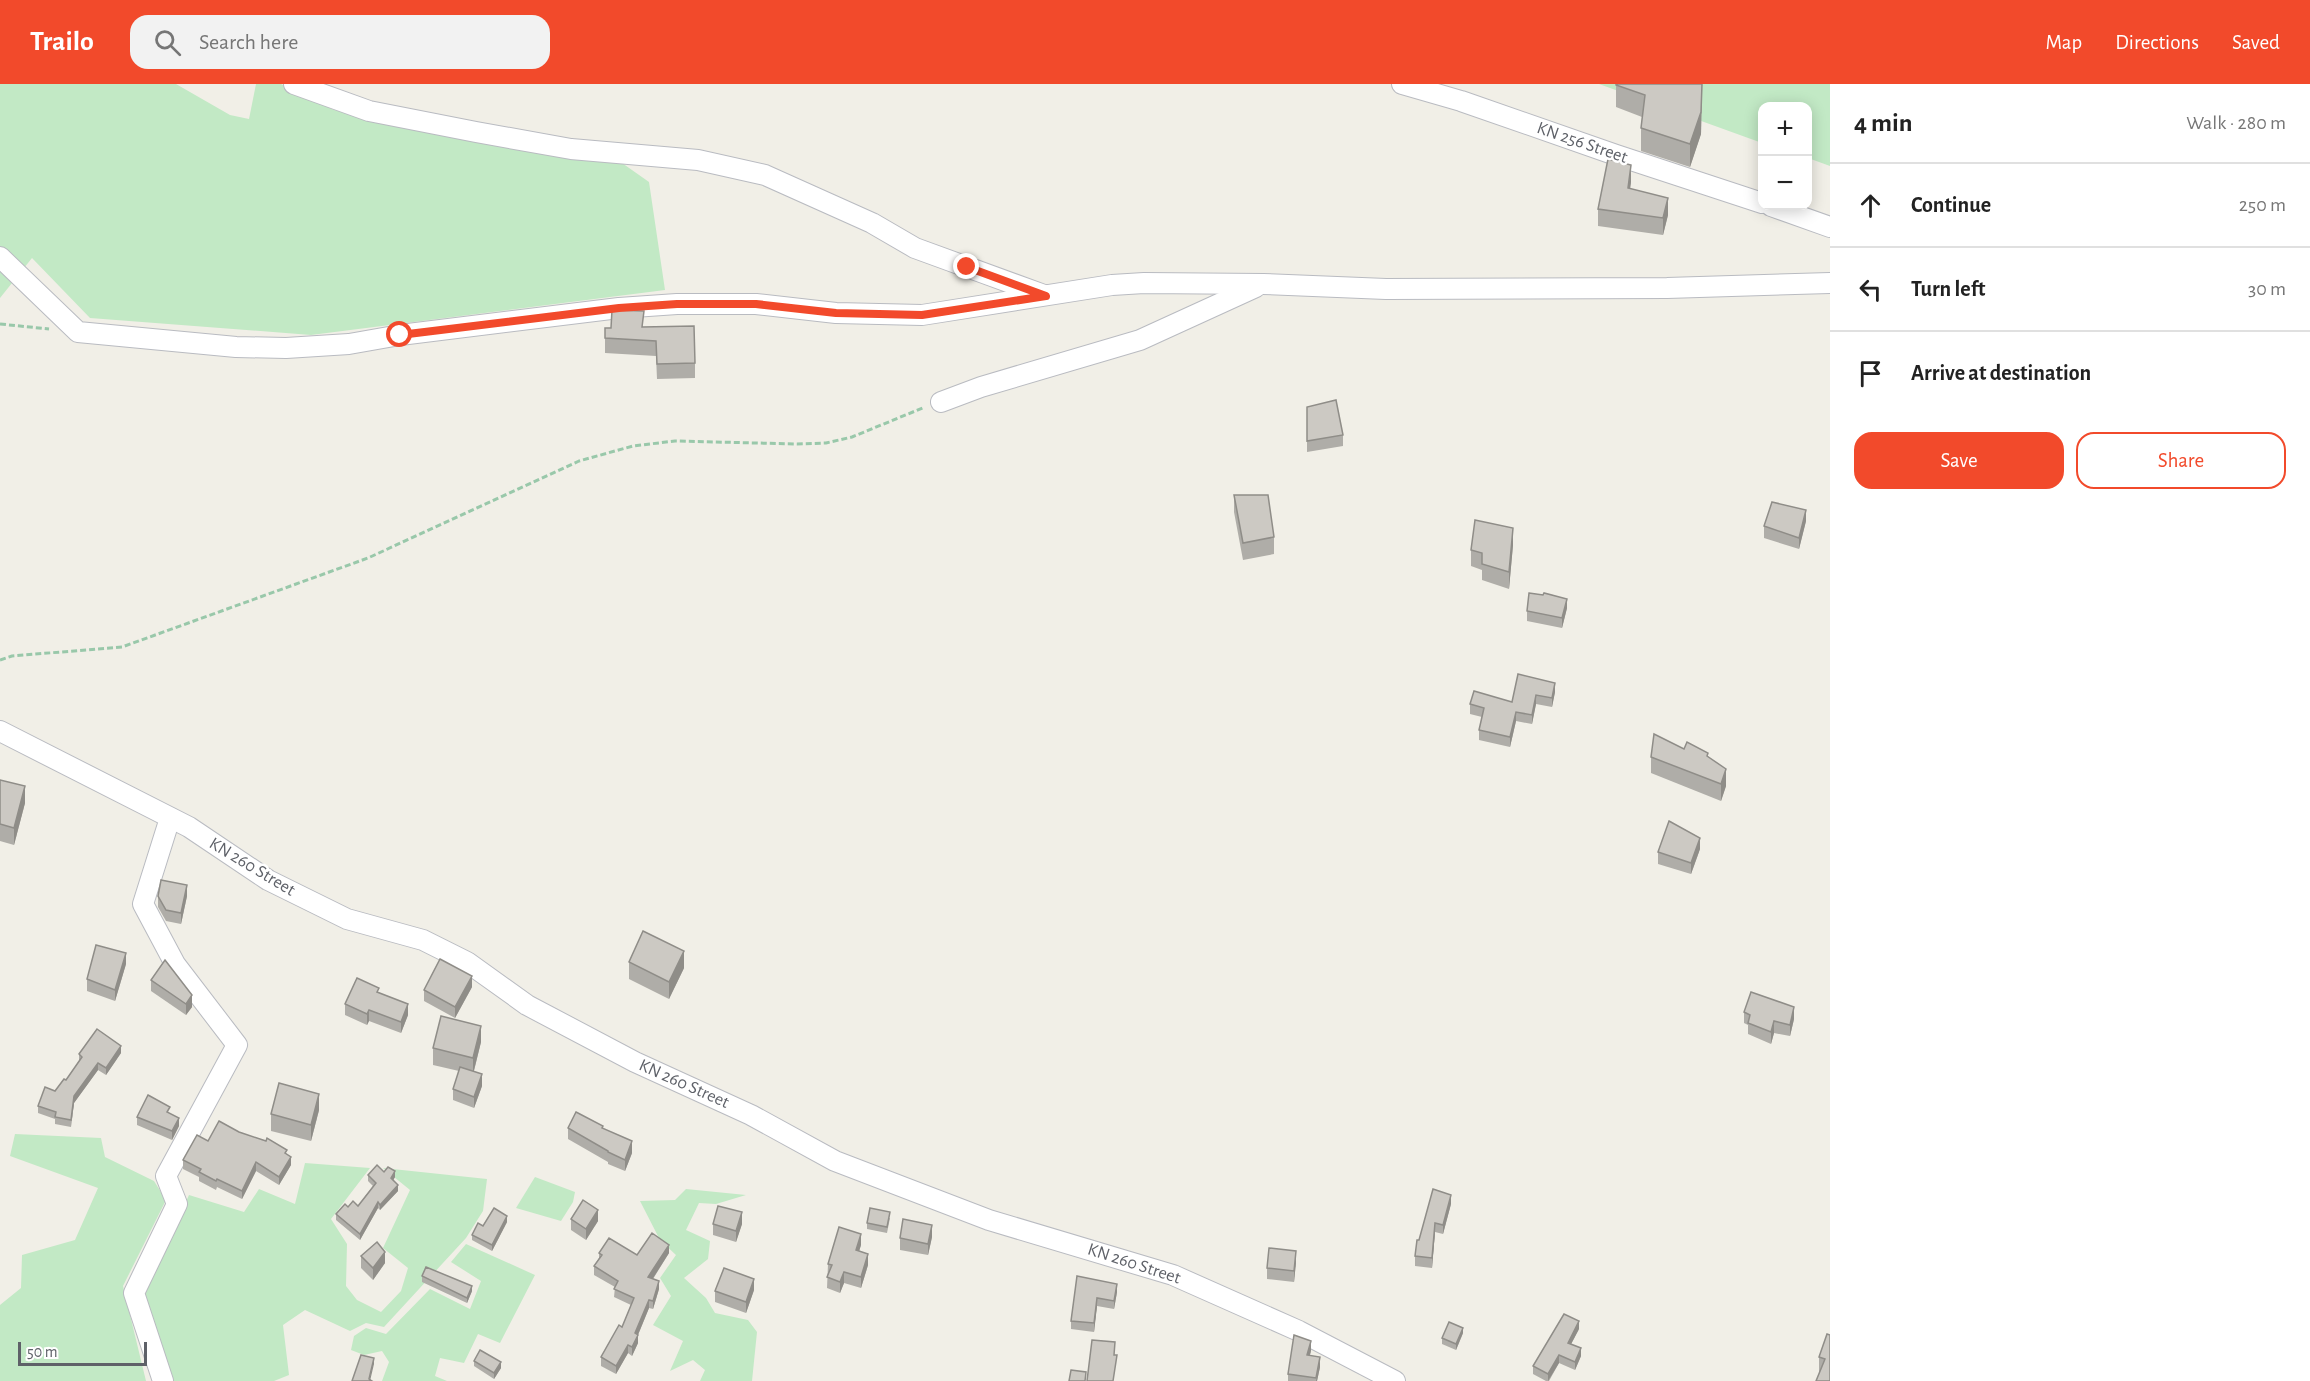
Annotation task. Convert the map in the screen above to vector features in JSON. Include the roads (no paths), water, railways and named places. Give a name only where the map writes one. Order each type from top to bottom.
[{"type":"street","points":[[294,84],[369,111],[476,132],[571,149],[698,160],[765,175],[872,223],[915,248],[1046,296]]},
{"type":"street","name":"KN 256 Street","points":[[1402,84],[1461,101],[1758,202]]},
{"type":"street","points":[[1782,210],[1830,227]]},
{"type":"street","points":[[0,257],[78,332],[236,347],[286,348],[349,344],[400,335],[619,308],[677,304],[756,304],[836,313],[922,315],[1144,283],[1263,284],[1386,289],[1667,288],[1830,283]]},
{"type":"street","points":[[941,402],[981,387],[1140,340],[1263,284]]},
{"type":"street","name":"KN 260 Street","points":[[0,731],[71,765],[189,827],[268,880],[347,919],[423,940],[467,962],[527,1005],[635,1062],[751,1115],[835,1161],[989,1220],[1173,1275],[1299,1331],[1395,1381]]},
{"type":"street","points":[[163,1381],[134,1293],[177,1204],[166,1176],[237,1045],[175,964],[143,904],[170,818]]}]
